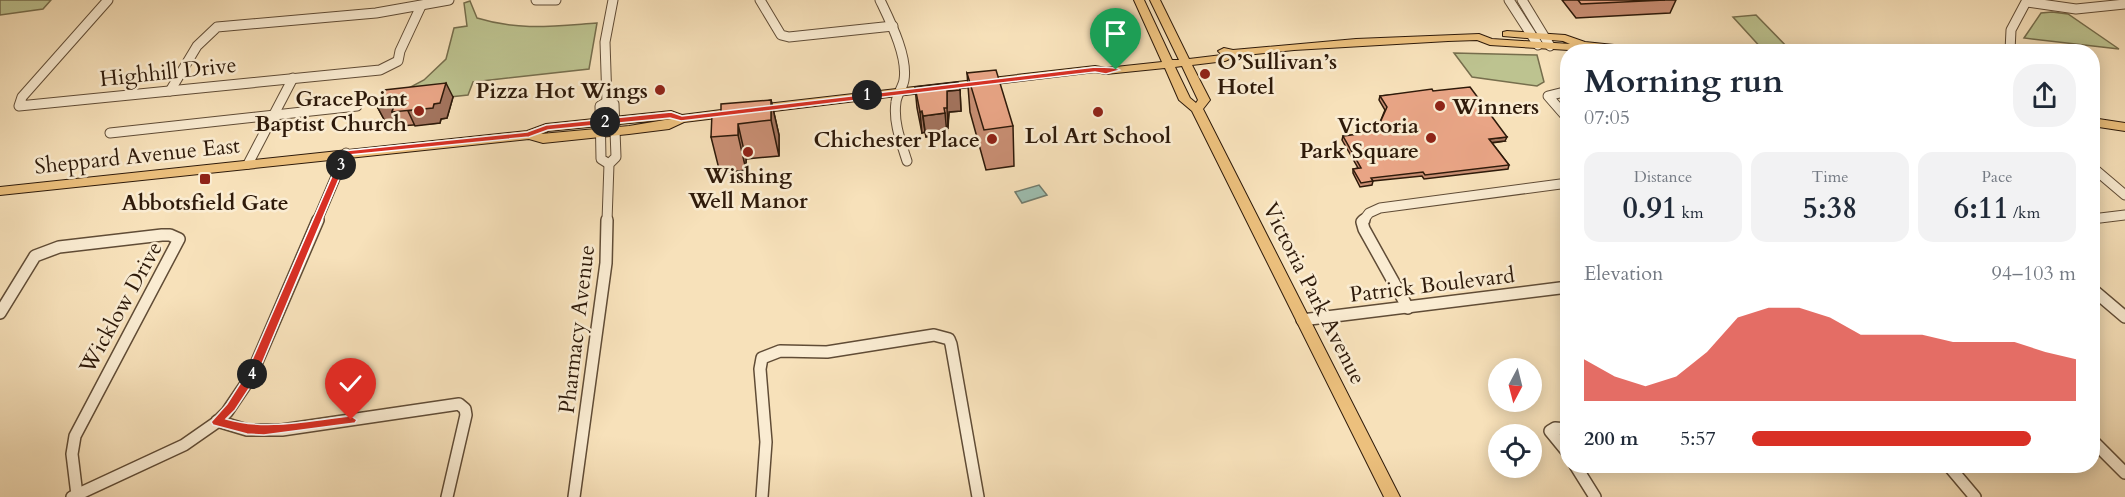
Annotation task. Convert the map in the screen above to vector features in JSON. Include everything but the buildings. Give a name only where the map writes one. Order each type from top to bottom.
[{"type":"main road","name":"Victoria Park Avenue","points":[[1139,0],[1185,100],[1197,109],[1392,497]]},
{"type":"main road","name":"Victoria Park Avenue","points":[[1155,0],[1204,100],[1197,109]]},
{"type":"main road","name":"Sheppard Avenue East","points":[[1479,37],[1486,33],[1531,35],[1544,42]]},
{"type":"main road","name":"Sheppard Avenue East","points":[[0,191],[529,135],[543,138],[615,126],[669,125],[681,119],[897,91],[1095,69],[1106,72],[1167,60],[1225,58],[1233,53],[1338,42],[1479,37],[1490,42],[1544,42],[1560,45]]},
{"type":"main road","points":[[2100,114],[2125,118]]},
{"type":"main road","points":[[2100,123],[2125,127]]},
{"type":"street","name":"Highhill Drive","points":[[108,0],[22,97],[19,105],[25,107],[292,78],[370,72],[394,65],[398,61],[400,51],[421,6]]},
{"type":"street","points":[[170,91],[201,40],[209,30],[217,27],[376,14],[449,0]]},
{"type":"street","points":[[536,0],[556,0]]},
{"type":"street","name":"Pharmacy Avenue","points":[[607,102],[605,42],[613,0]]},
{"type":"street","points":[[760,0],[781,35],[789,37],[893,26]]},
{"type":"street","points":[[880,0],[893,26],[902,54],[904,81],[897,91],[894,105],[907,161]]},
{"type":"street","points":[[1509,0],[1531,35]]},
{"type":"street","points":[[1522,0],[1544,42]]},
{"type":"street","points":[[2007,44],[2009,30],[2027,1],[2076,9],[2125,4]]},
{"type":"street","points":[[248,164],[292,78]]},
{"type":"street","points":[[1560,92],[1548,96],[1560,110]]},
{"type":"street","name":"Pharmacy Avenue","points":[[574,497],[606,263],[609,164],[616,158],[614,104],[607,102],[600,106],[599,128],[601,159],[609,164]]},
{"type":"street","points":[[110,133],[357,106]]},
{"type":"street","points":[[74,496],[171,451],[217,422],[231,407],[250,378],[346,153]]},
{"type":"street","points":[[2100,174],[2125,195]]},
{"type":"street","points":[[1408,308],[1364,229],[1362,222],[1369,213],[1380,208],[1560,184]]},
{"type":"street","points":[[2100,218],[2125,215]]},
{"type":"street","name":"Wicklow Drive","points":[[0,313],[24,276],[30,262],[44,251],[59,247],[162,235],[170,235],[179,239],[75,436],[72,454],[74,496]]},
{"type":"street","name":"Patrick Boulevard","points":[[1302,320],[1560,288]]},
{"type":"street","points":[[2100,295],[2125,317]]},
{"type":"street","points":[[762,497],[766,442],[760,361],[762,357],[786,349],[813,353],[934,335],[949,339],[978,497]]},
{"type":"street","points":[[217,422],[247,430],[282,429],[459,404],[465,409],[466,415],[447,497]]},
{"type":"street","points":[[1560,428],[1550,431],[1560,443]]},
{"type":"street","points":[[2100,448],[2125,473]]},
{"type":"street","points":[[1580,473],[1595,497]]},
{"type":"street","points":[[1955,473],[1975,497]]},
{"type":"green space","points":[[0,0],[51,0],[43,9],[0,15]]},
{"type":"green space","points":[[470,1],[477,18],[507,25],[597,23],[589,69],[473,82],[468,95],[385,104],[386,100],[424,80],[446,59],[454,28],[467,26],[464,3]]},
{"type":"green space","points":[[2041,13],[2068,14],[2119,49],[2100,47],[2100,44],[2076,44],[2024,38]]},
{"type":"green space","points":[[1756,15],[1784,44],[1758,44],[1733,17]]},
{"type":"green space","points":[[1454,53],[1537,55],[1544,82],[1537,86],[1472,77]]},
{"type":"shaded area","points":[[1039,185],[1047,195],[1022,203],[1015,192]]},
{"type":"place","name":"O’Sullivan’s Hotel","points":[[1205,74]]},
{"type":"place","name":"Pizza Hot Wings","points":[[660,90]]},
{"type":"place","name":"Winners","points":[[1440,106]]},
{"type":"place","name":"GracePoint Baptist Church","points":[[419,111]]},
{"type":"place","name":"Lol Art School","points":[[1098,112]]},
{"type":"place","name":"Victoria Park Square","points":[[1431,138]]},
{"type":"place","name":"Chichester Place","points":[[992,139]]},
{"type":"place","name":"Wishing Well Manor","points":[[748,152]]},
{"type":"place","name":"Abbotsfield Gate","points":[[205,179]]},
{"type":"route","points":[[351,420],[264,430],[247,430],[217,422],[243,391],[250,378],[346,153],[529,135],[546,128],[671,115],[681,119],[897,91],[1095,69],[1106,72],[1116,70]]}]
